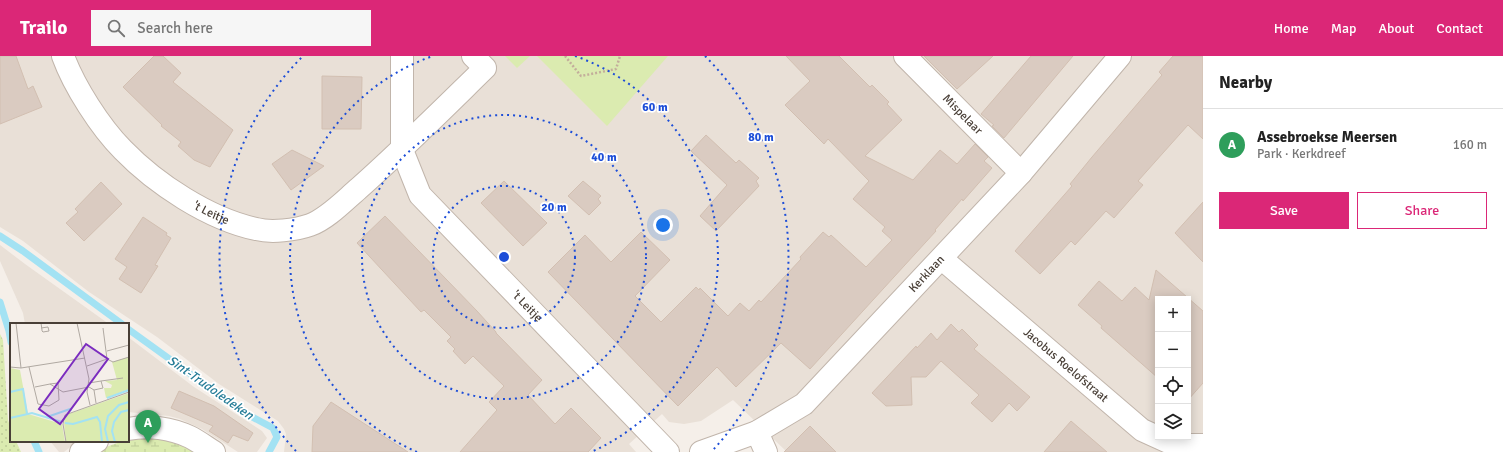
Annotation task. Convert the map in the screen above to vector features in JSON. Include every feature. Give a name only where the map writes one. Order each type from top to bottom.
[{"type":"street","name":"'t Leitje","points":[[63,56],[79,89],[101,122],[122,149],[141,168],[166,187],[200,208],[257,230],[285,231],[311,225],[334,210],[402,150],[485,68],[473,56]]},
{"type":"street","name":"'t Leitje","points":[[402,56],[402,150],[420,195],[668,452]]},
{"type":"street","name":"Mispelaar","points":[[905,56],[1021,173]]},
{"type":"street","name":"Kerklaan","points":[[701,452],[757,432],[804,404],[942,259],[1021,173],[1120,56]]},
{"type":"street","name":"Jacobus Roelofstraat","points":[[942,259],[1142,430],[1175,445],[1203,445]]},
{"type":"street","points":[[129,429],[140,427],[161,428],[189,436],[214,452]]},
{"type":"street","points":[[757,432],[766,452]]},
{"type":"street","points":[[81,452],[96,442]]},
{"type":"path","points":[[565,56],[581,76],[616,68],[620,56]]},
{"type":"shaded area","points":[[0,56],[1203,56],[1203,452],[787,452],[733,400],[701,421],[684,424],[669,422],[662,414],[629,444],[636,452],[284,452],[286,434],[278,421],[219,384],[157,337],[89,292],[23,241],[0,227]]},
{"type":"shaded area","points":[[0,245],[108,323],[25,323],[23,313],[0,261]]},
{"type":"shaded area","points":[[129,338],[194,387],[262,431],[267,438],[257,452],[238,452],[202,429],[180,419],[169,416],[129,412]]},
{"type":"shaded area","points":[[51,442],[77,442],[64,452],[59,452]]},
{"type":"green space","points":[[505,56],[530,56],[517,68]]},
{"type":"green space","points":[[537,56],[668,56],[607,126]]},
{"type":"green space","points":[[0,334],[3,340],[10,442],[16,442],[21,452],[0,452]]},
{"type":"green space","points":[[163,438],[198,452],[97,452],[113,444],[138,439]]},
{"type":"building","points":[[0,56],[16,56],[28,89],[33,86],[42,107],[0,124]]},
{"type":"building","points":[[154,56],[163,56],[181,73],[173,82],[233,130],[210,167],[194,160],[178,146],[181,142],[161,126],[162,125],[123,87]]},
{"type":"building","points":[[786,56],[839,56],[870,87],[872,85],[889,102],[887,104],[902,120],[865,156],[913,180],[940,150],[957,164],[975,144],[988,157],[984,161],[992,168],[963,201],[962,199],[935,230],[936,231],[810,369],[781,343],[736,387],[717,367],[678,406],[548,272],[585,235],[611,262],[641,232],[670,260],[635,296],[661,322],[696,287],[699,290],[700,288],[728,316],[740,303],[749,311],[759,300],[761,302],[801,259],[800,257],[823,232],[829,237],[831,235],[866,267],[892,240],[882,231],[885,227],[853,199],[869,181],[828,139],[824,144],[785,105],[810,81]]},
{"type":"building","points":[[924,56],[993,56],[957,89]]},
{"type":"building","points":[[1031,56],[1073,56],[1004,138],[992,126],[994,125],[981,114]]},
{"type":"building","points":[[1173,56],[1203,56],[1203,139],[1188,125],[1138,181],[1143,185],[1114,218],[1106,211],[1075,245],[1071,241],[1040,274],[1015,251],[1072,186],[1070,184],[1162,75],[1159,72]]},
{"type":"building","points":[[322,76],[362,77],[361,129],[322,129]]},
{"type":"building","points":[[706,135],[736,163],[739,160],[759,178],[756,181],[759,186],[716,231],[700,216],[727,185],[691,151]]},
{"type":"building","points":[[292,150],[324,166],[291,190],[272,164]]},
{"type":"building","points":[[504,181],[547,223],[523,246],[481,203]]},
{"type":"building","points":[[583,181],[601,196],[598,199],[601,203],[589,215],[568,196]]},
{"type":"building","points":[[101,182],[122,204],[84,241],[66,223],[78,212],[75,209]]},
{"type":"building","points":[[1203,202],[1203,262],[1175,233]]},
{"type":"building","points":[[385,216],[542,380],[528,395],[555,424],[571,408],[601,438],[588,452],[460,452],[497,410],[489,402],[504,386],[473,356],[465,364],[453,351],[455,349],[447,341],[451,337],[424,310],[421,312],[357,243]]},
{"type":"building","points":[[143,217],[167,233],[166,235],[171,238],[155,265],[158,266],[141,293],[119,279],[127,267],[115,259]]},
{"type":"building","points":[[1156,270],[1186,296],[1155,296],[1155,375],[1101,328],[1102,326],[1078,305],[1099,281],[1122,301],[1135,287],[1149,300]]},
{"type":"building","points":[[1191,301],[1203,311],[1203,383],[1191,397]]},
{"type":"building","points":[[951,324],[959,332],[962,329],[978,345],[974,349],[1030,397],[1017,411],[1009,403],[992,422],[971,403],[979,395],[941,361],[926,377],[911,377],[912,405],[886,406],[872,393],[916,346],[917,348],[931,333],[937,340]]},
{"type":"building","points":[[179,391],[214,406],[253,433],[248,441],[233,435],[228,443],[209,431],[213,426],[171,408]]},
{"type":"building","points":[[331,402],[408,452],[312,452],[313,426]]},
{"type":"building","points":[[1071,421],[1107,452],[1044,452]]},
{"type":"building","points":[[810,426],[836,452],[784,452]]},
{"type":"waterway","name":"Sint-Trudoledeken","points":[[0,236],[23,251],[121,323]]},
{"type":"waterway","name":"Sint-Trudoledeken","points":[[0,302],[10,336]]},
{"type":"waterway","name":"Sint-Trudoledeken","points":[[129,330],[243,412],[273,428],[277,437],[269,452]]},
{"type":"waterway","name":"Sint-Trudoledeken","points":[[34,442],[39,452]]},
{"type":"place","name":"Assebroekse Meersen","points":[[148,443]]}]
